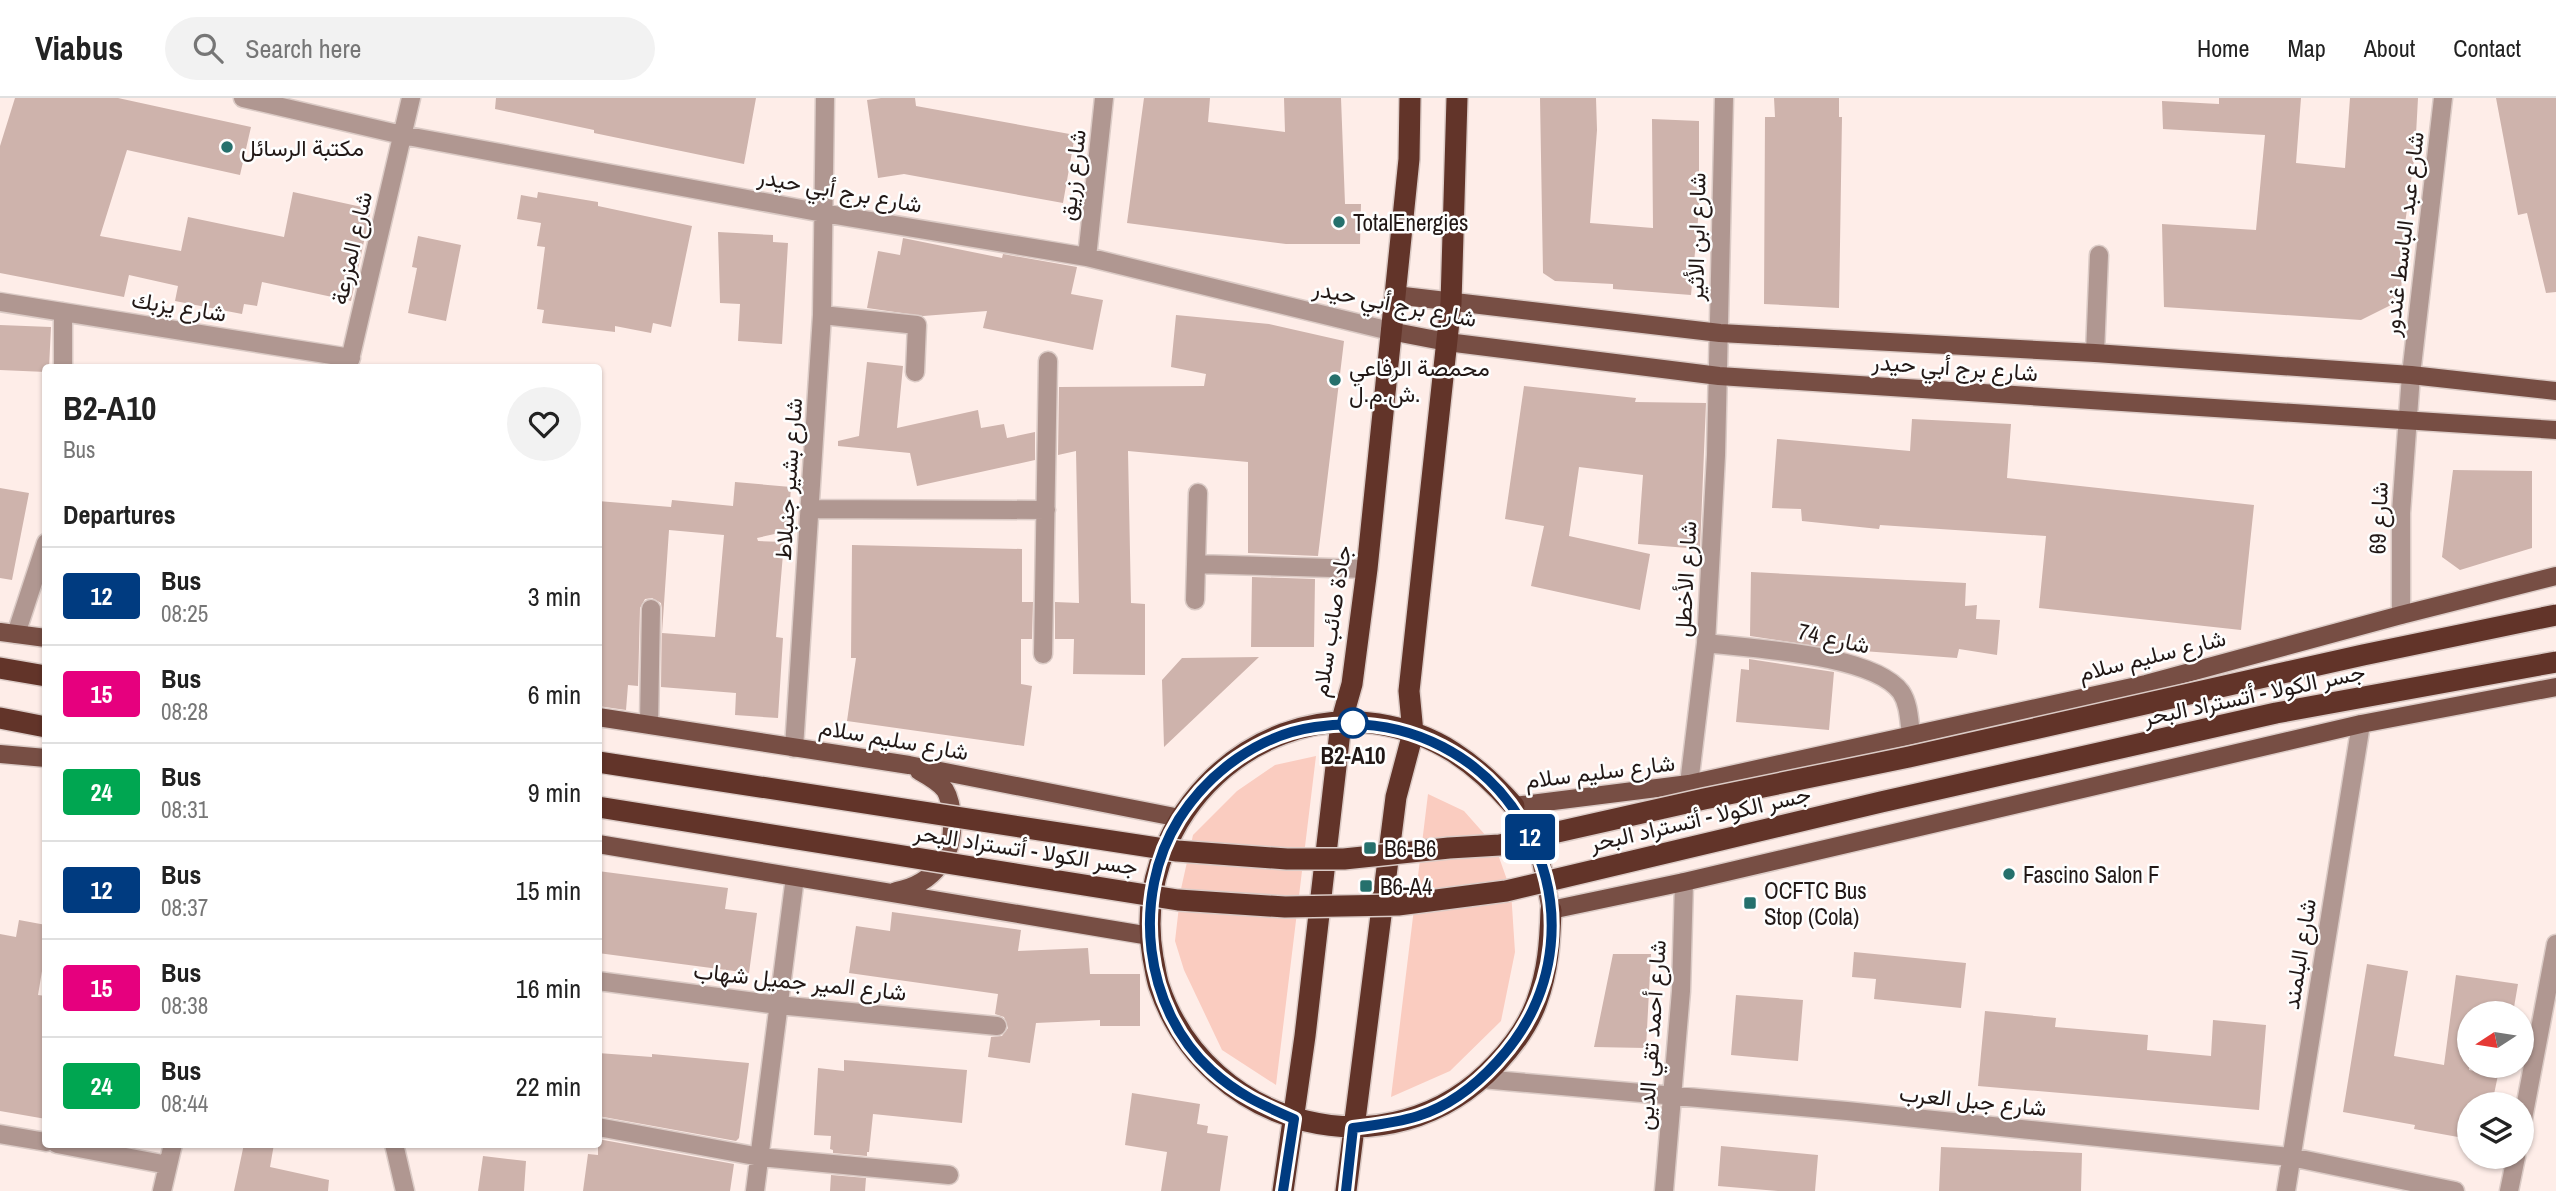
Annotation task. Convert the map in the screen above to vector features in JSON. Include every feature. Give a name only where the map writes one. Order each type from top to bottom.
[{"type":"highway","name":"جادة صائب سلام","points":[[1283,1191],[1294,1119],[1340,723],[1352,684],[1367,569],[1409,159],[1410,98]]},
{"type":"highway","points":[[1346,1191],[1395,797],[1413,733],[1409,691],[1451,303],[1457,98]]},
{"type":"highway","name":"جسر الكولا - أتستراد البحر","points":[[602,763],[1177,851],[1287,859],[1344,859],[1500,845],[2556,615]]},
{"type":"highway","name":"جسر الكولا - أتستراد البحر","points":[[602,808],[1178,900],[1285,907],[1398,905],[1506,891],[1881,802],[2263,716],[2556,662]]},
{"type":"highway","points":[[0,668],[42,675]]},
{"type":"highway","points":[[0,719],[42,726]]},
{"type":"highway","points":[[1514,806],[1493,782],[1469,761],[1442,745],[1413,733],[1377,724],[1340,723],[1302,729],[1265,741],[1232,761],[1203,787],[1180,818],[1165,845],[1155,875],[1150,905],[1150,936],[1158,985],[1179,1030],[1209,1069],[1248,1100],[1294,1119],[1323,1125],[1353,1128],[1387,1124],[1421,1115],[1453,1100],[1482,1079],[1513,1045],[1537,1003],[1550,957],[1551,910]]},
{"type":"main road","name":"شارع برج أبي حيدر","points":[[1395,295],[1720,333],[2095,353],[2411,375],[2556,391]]},
{"type":"main road","name":"شارع برج أبي حيدر","points":[[1390,331],[1447,342],[1719,376],[2556,430]]},
{"type":"main road","name":"شارع سليم سلام","points":[[1551,910],[1540,856],[1514,806],[1689,784],[2146,684],[2556,576]]},
{"type":"main road","points":[[8,633],[42,637]]},
{"type":"main road","points":[[1551,910],[1684,882],[2361,724],[2556,687]]},
{"type":"main road","name":"شارع سليم سلام","points":[[602,718],[909,765],[1180,818]]},
{"type":"main road","points":[[0,754],[42,758]]},
{"type":"main road","points":[[889,892],[908,889],[932,875],[944,860],[952,838],[951,806],[945,791],[932,778],[909,765]]},
{"type":"main road","points":[[602,845],[1150,936]]},
{"type":"street","name":"شارع برج أبي حيدر","points":[[243,98],[402,135],[823,213],[1087,257],[1390,331]]},
{"type":"street","name":"شارع المزرعة","points":[[349,363],[411,98]]},
{"type":"street","name":"شارع بشير جنبلاط","points":[[794,748],[822,315],[825,98]]},
{"type":"street","name":"شارع زريق","points":[[1087,257],[1104,98]]},
{"type":"street","name":"شارع ابن الأثير","points":[[1719,376],[1724,98]]},
{"type":"street","name":"شارع عبد الباسط غندور","points":[[2408,422],[2443,98]]},
{"type":"street","points":[[2095,353],[2099,255]]},
{"type":"street","name":"شارع يزبك","points":[[0,302],[349,363]]},
{"type":"street","points":[[62,312],[63,364]]},
{"type":"street","points":[[822,315],[916,324],[915,372]]},
{"type":"street","points":[[1043,654],[1048,361]]},
{"type":"street","name":"شارع الأخطل","points":[[1689,784],[1706,643],[1719,376]]},
{"type":"street","name":"شارع 69","points":[[2401,615],[2402,513],[2408,422]]},
{"type":"street","points":[[1195,600],[1198,493]]},
{"type":"street","points":[[811,509],[1046,510]]},
{"type":"street","points":[[8,633],[42,552]]},
{"type":"street","points":[[1196,564],[1367,569]]},
{"type":"street","points":[[649,724],[650,609]]},
{"type":"street","name":"شارع 74","points":[[1706,643],[1844,663],[1877,673],[1892,682],[1902,694],[1907,706],[1911,734]]},
{"type":"street","name":"شارع البلمند","points":[[2286,1191],[2361,724]]},
{"type":"street","points":[[755,1191],[795,877]]},
{"type":"street","name":"شارع أحمد تقي الدين","points":[[1664,1191],[1681,991],[1684,882]]},
{"type":"street","points":[[2528,1092],[2556,944]]},
{"type":"street","name":"شارع المير جميل شهاب","points":[[602,982],[778,1005],[997,1026]]},
{"type":"street","name":"شارع جبل العرب","points":[[1482,1079],[1672,1095],[2291,1157],[2455,1191]]},
{"type":"street","points":[[602,1127],[760,1157],[949,1175]]},
{"type":"street","points":[[0,1134],[42,1141]]},
{"type":"street","points":[[78,1148],[168,1165]]},
{"type":"street","points":[[162,1191],[172,1148]]},
{"type":"street","points":[[395,1148],[405,1191]]},
{"type":"street","points":[[2509,1191],[2513,1169]]},
{"type":"shaded area","points":[[1316,756],[1276,1085],[1222,1050],[1184,970],[1175,941],[1181,889],[1193,835],[1237,791],[1275,765]]},
{"type":"shaded area","points":[[1428,794],[1464,811],[1495,846],[1511,891],[1515,952],[1501,1021],[1450,1071],[1391,1097]]},
{"type":"building","points":[[15,98],[118,98],[251,127],[240,175],[127,150],[100,236],[181,251],[188,217],[284,237],[293,192],[371,209],[351,301],[262,282],[257,306],[244,304],[242,314],[175,301],[178,286],[129,275],[124,297],[0,273],[0,146]]},
{"type":"building","points":[[496,98],[756,98],[744,164],[495,109]]},
{"type":"building","points":[[915,98],[916,106],[1075,135],[1063,203],[904,174],[878,178],[867,100]]},
{"type":"building","points":[[1144,98],[1210,98],[1208,122],[1285,132],[1284,98],[1341,98],[1345,204],[1361,204],[1360,244],[1286,244],[1127,223]]},
{"type":"building","points":[[1540,98],[1596,98],[1597,130],[1590,223],[1653,228],[1652,119],[1699,121],[1699,209],[1691,295],[1613,289],[1613,284],[1555,281],[1543,273]]},
{"type":"building","points":[[1774,98],[1839,98],[1839,117],[1842,117],[1839,308],[1764,304],[1765,117],[1775,117]]},
{"type":"building","points":[[2219,98],[2301,98],[2296,163],[2345,168],[2350,98],[2418,98],[2415,153],[2403,238],[2401,300],[2361,320],[2164,307],[2162,224],[2256,230],[2265,135],[2163,129],[2162,101],[2219,104]]},
{"type":"building","points":[[2496,98],[2556,98],[2556,292],[2546,293],[2527,213],[2518,215]]},
{"type":"building","points":[[538,192],[598,202],[598,206],[692,226],[671,327],[653,323],[651,333],[615,326],[615,332],[542,323],[544,310],[537,309],[545,247],[537,246],[541,223],[517,219],[521,195],[537,198]]},
{"type":"building","points":[[718,232],[773,235],[773,242],[788,243],[782,344],[738,341],[740,304],[720,303]]},
{"type":"building","points":[[418,236],[461,245],[446,321],[408,313],[417,268],[412,267]]},
{"type":"building","points":[[903,238],[1002,258],[1003,254],[1077,267],[1071,294],[1103,300],[1093,350],[983,328],[987,311],[923,316],[867,308],[878,251],[900,255]]},
{"type":"building","points":[[1176,315],[1269,324],[1344,341],[1318,556],[1248,553],[1248,462],[1128,451],[1131,603],[1145,604],[1145,675],[1073,674],[1074,639],[1055,639],[1055,602],[1079,603],[1076,451],[1058,455],[1059,387],[1204,386],[1206,374],[1171,367]]},
{"type":"building","points":[[0,325],[51,327],[49,364],[42,364],[42,372],[0,370]]},
{"type":"building","points":[[867,362],[903,366],[897,428],[978,410],[981,428],[1004,424],[1007,438],[1035,432],[1035,460],[917,486],[910,453],[838,446],[838,441],[859,436]]},
{"type":"building","points":[[1524,386],[1636,398],[1635,402],[1706,403],[1700,549],[1638,544],[1643,475],[1579,467],[1569,536],[1650,554],[1640,610],[1531,586],[1544,526],[1505,519]]},
{"type":"building","points":[[1912,419],[2011,424],[2007,478],[2254,505],[2241,630],[2039,608],[2046,536],[1880,525],[1879,529],[1802,521],[1801,509],[1772,508],[1777,439],[1910,451]]},
{"type":"building","points":[[2453,470],[2532,471],[2532,548],[2460,570],[2442,557]]},
{"type":"building","points":[[735,482],[791,487],[788,531],[757,538],[758,541],[784,542],[776,637],[783,638],[778,718],[735,715],[736,693],[661,687],[662,609],[661,603],[652,598],[645,599],[640,608],[638,686],[628,685],[626,710],[602,707],[602,501],[671,507],[672,500],[733,506]],"holes":[[[669,530],[724,535],[715,637],[662,633]]]},
{"type":"building","points":[[0,488],[29,493],[12,580],[0,578]]},
{"type":"building","points":[[852,545],[1022,549],[1022,602],[1033,602],[1032,639],[1021,639],[1021,684],[1032,686],[1024,746],[847,721],[856,658],[851,658]]},
{"type":"building","points":[[1751,572],[1966,583],[1965,606],[1977,605],[1976,619],[2000,620],[1997,655],[1959,649],[1957,658],[1836,649],[1750,636]]},
{"type":"building","points":[[1252,577],[1315,579],[1314,647],[1251,647]]},
{"type":"building","points":[[1259,657],[1164,747],[1162,680],[1182,658]]},
{"type":"building","points":[[1749,659],[1834,672],[1829,730],[1736,722],[1741,669],[1749,670]]},
{"type":"building","points":[[602,872],[728,888],[725,909],[757,913],[749,973],[602,954]]},
{"type":"building","points":[[892,912],[1021,930],[1018,951],[1088,948],[1090,974],[1140,974],[1140,1026],[1100,1026],[1100,1020],[1036,1023],[1030,1063],[988,1057],[991,1037],[1002,1036],[1008,1028],[1004,1017],[995,1014],[998,994],[849,973],[856,926],[890,931]]},
{"type":"building","points":[[19,920],[42,924],[42,971],[38,995],[42,996],[42,1118],[0,1111],[0,934],[16,937]]},
{"type":"building","points":[[1854,952],[1966,963],[1961,1008],[1874,999],[1876,979],[1852,977]]},
{"type":"building","points":[[1613,954],[1651,954],[1646,1048],[1594,1047]]},
{"type":"building","points":[[2367,964],[2408,971],[2394,1056],[2444,1065],[2456,975],[2518,984],[2515,1001],[2457,1001],[2457,1078],[2497,1078],[2494,1092],[2457,1092],[2457,1137],[2414,1129],[2415,1125],[2343,1112]]},
{"type":"building","points":[[1736,995],[1803,1000],[1798,1061],[1731,1055]]},
{"type":"building","points":[[1985,1011],[2056,1018],[2055,1027],[2148,1035],[2147,1050],[2211,1056],[2213,1020],[2266,1025],[2259,1110],[1978,1086]]},
{"type":"building","points":[[602,1053],[652,1057],[652,1054],[749,1063],[739,1138],[736,1141],[602,1117]]},
{"type":"building","points":[[844,1060],[967,1070],[962,1123],[873,1114],[867,1156],[833,1153],[830,1149],[831,1136],[814,1135],[818,1068],[844,1071]]},
{"type":"building","points":[[1132,1093],[1200,1104],[1197,1124],[1208,1126],[1207,1133],[1228,1136],[1220,1191],[1161,1191],[1167,1152],[1125,1145]]},
{"type":"building","points":[[602,1140],[734,1164],[730,1191],[583,1191],[588,1154],[598,1155]]},
{"type":"building","points":[[1721,1146],[1818,1155],[1815,1191],[1718,1186]]},
{"type":"building","points":[[1941,1147],[2082,1153],[2081,1191],[1939,1191]]},
{"type":"building","points":[[243,1148],[273,1148],[270,1167],[329,1180],[328,1191],[234,1191]]},
{"type":"building","points":[[483,1156],[526,1161],[524,1191],[478,1191]]},
{"type":"building","points":[[831,1175],[866,1178],[865,1191],[830,1191]]},
{"type":"bus line","name":"12","points":[[1283,1191],[1294,1119],[1248,1100],[1209,1069],[1179,1030],[1158,985],[1150,936],[1150,905],[1155,875],[1165,845],[1180,818],[1203,787],[1232,761],[1265,741],[1302,729],[1340,723],[1377,724],[1413,733],[1442,745],[1469,761],[1493,782],[1514,806],[1540,856],[1551,910],[1550,957],[1537,1003],[1513,1045],[1482,1079],[1453,1100],[1421,1115],[1387,1124],[1353,1128],[1346,1191]]},
{"type":"place","name":"مكتبة الرسائل","points":[[227,147]]},
{"type":"place","name":"TotalEnergies","points":[[1339,222]]},
{"type":"place","name":"محمصة الرفاعي ش.م.ل.","points":[[1335,380]]},
{"type":"place","name":"B2-A10","points":[[1353,723]]},
{"type":"place","name":"B6-B6","points":[[1370,848]]},
{"type":"place","name":"Fascino Salon F","points":[[2009,874]]},
{"type":"place","name":"B6-A4","points":[[1366,886]]},
{"type":"place","name":"OCFTC Bus Stop (Cola)","points":[[1750,903]]}]
